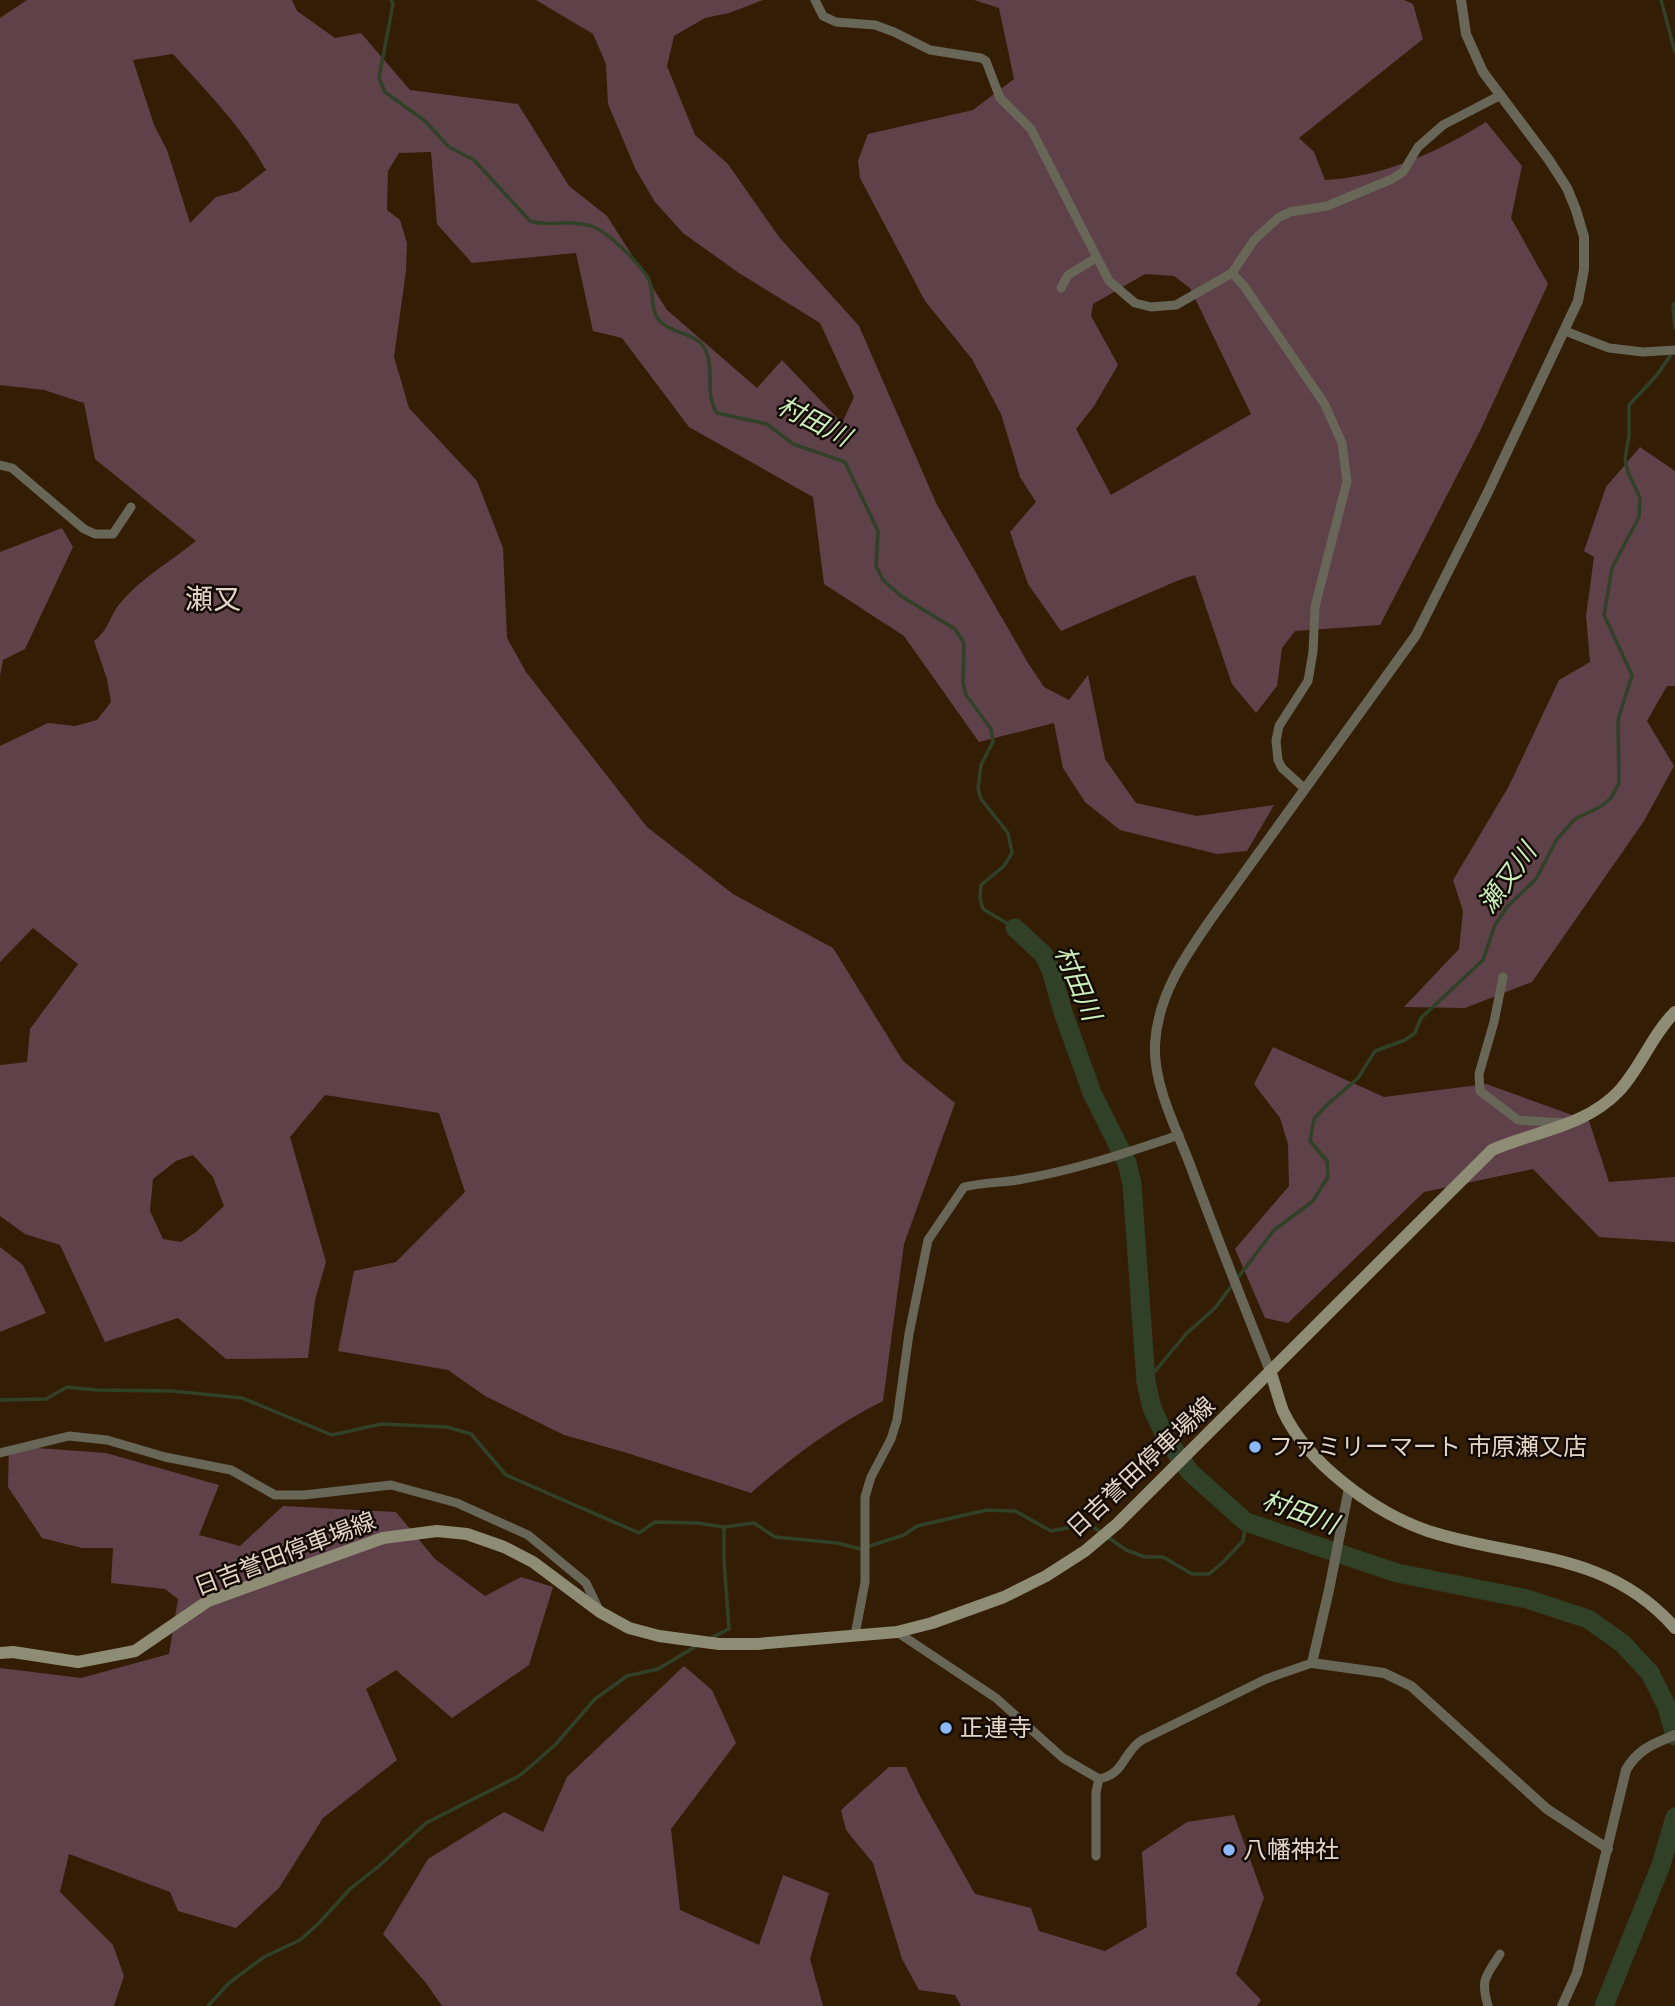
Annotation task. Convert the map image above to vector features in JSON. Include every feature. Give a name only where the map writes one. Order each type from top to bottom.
[{"type":"main road","name":"日吉誉田停車場線","points":[[0,1653],[78,1662],[135,1651],[208,1601],[383,1538],[437,1531],[467,1534],[504,1547],[533,1562],[600,1612],[629,1628],[688,1641],[757,1644],[897,1632],[932,1623],[1004,1597],[1046,1576],[1085,1551],[1153,1489],[1482,1158],[1510,1142],[1571,1123],[1593,1112],[1618,1093],[1675,1012]]},
{"type":"main road","points":[[1270,1371],[1283,1411],[1295,1431],[1349,1488],[1390,1515],[1429,1531],[1559,1559],[1603,1575],[1647,1602],[1675,1628]]},
{"type":"street","points":[[815,0],[823,16],[836,22],[875,25],[930,50],[986,61],[1000,99],[1031,129],[1096,258],[1116,288],[1142,306],[1167,307],[1176,304],[1232,273],[1254,240],[1278,218],[1290,212],[1327,206],[1392,179],[1403,172],[1418,147],[1443,125],[1499,96]]},
{"type":"street","points":[[1270,1371],[1162,1088],[1155,1046],[1158,1019],[1167,988],[1181,962],[1416,635],[1487,494],[1578,300],[1584,269],[1584,237],[1567,188],[1549,160],[1499,96],[1470,46],[1461,0]]},
{"type":"street","points":[[1061,288],[1068,275],[1096,258]]},
{"type":"street","points":[[1232,273],[1244,286],[1324,403],[1342,443],[1347,481],[1315,607],[1314,652],[1308,681],[1279,726],[1276,741],[1278,760],[1282,768],[1305,789]]},
{"type":"street","points":[[1565,331],[1609,348],[1643,352],[1675,350]]},
{"type":"street","points":[[0,465],[12,468],[84,528],[95,534],[113,534],[131,507]]},
{"type":"street","points":[[1503,977],[1489,1045],[1479,1074],[1480,1091],[1518,1120],[1571,1123]]},
{"type":"street","points":[[855,1635],[865,1581],[865,1497],[871,1476],[891,1438],[897,1420],[909,1334],[928,1240],[964,1187],[988,1181],[1021,1180],[1086,1164],[1178,1135]]},
{"type":"street","points":[[0,1453],[69,1436],[107,1440],[165,1457],[231,1470],[275,1495],[304,1495],[391,1485],[457,1503],[528,1535],[586,1583],[600,1612]]},
{"type":"street","points":[[1312,1663],[1343,1527],[1349,1488]]},
{"type":"street","points":[[897,1632],[996,1698],[1063,1758],[1099,1779],[1110,1777],[1117,1772],[1128,1753],[1142,1740],[1266,1679],[1312,1663],[1384,1674],[1411,1686],[1546,1809],[1608,1849]]},
{"type":"street","points":[[1562,2006],[1577,1973],[1626,1770],[1633,1757],[1644,1747],[1675,1735]]},
{"type":"street","points":[[1096,1856],[1096,1791],[1099,1779]]},
{"type":"street","points":[[1488,2006],[1483,1982],[1500,1954]]},
{"type":"shaded area","points":[[27,0],[292,0],[297,11],[335,38],[361,33],[410,90],[518,104],[569,186],[607,216],[667,310],[757,388],[782,360],[842,423],[854,397],[820,323],[739,273],[683,233],[655,202],[636,170],[608,104],[606,64],[593,34],[536,0],[763,0],[729,13],[705,18],[674,36],[667,66],[695,135],[728,164],[779,237],[859,326],[937,505],[1028,663],[1044,687],[1069,700],[1088,675],[1105,759],[1136,803],[1197,816],[1274,805],[1247,851],[1217,854],[1120,830],[1085,802],[1063,768],[1054,723],[979,742],[904,636],[824,584],[813,497],[689,427],[622,338],[593,331],[576,253],[472,263],[437,224],[431,152],[399,153],[388,171],[387,210],[400,220],[407,243],[406,271],[394,357],[409,408],[477,481],[503,548],[507,638],[526,672],[647,827],[733,894],[833,948],[903,1061],[955,1103],[904,1244],[883,1401],[814,1443],[751,1493],[564,1435],[485,1396],[448,1370],[338,1351],[354,1271],[396,1262],[465,1192],[439,1113],[325,1095],[290,1137],[326,1262],[315,1300],[308,1358],[226,1359],[178,1318],[105,1342],[60,1245],[25,1234],[0,1216],[0,1065],[27,1062],[30,1029],[78,964],[33,928],[0,962],[0,746],[48,723],[75,726],[97,720],[111,702],[107,679],[94,641],[130,592],[196,541],[95,459],[84,403],[44,390],[0,385],[0,18]],"holes":[[[173,54],[235,124],[266,170],[239,191],[216,197],[190,223],[167,150],[154,125],[133,60]],[[193,1155],[213,1177],[224,1206],[181,1242],[163,1239],[150,1211],[153,1179],[176,1161]]]},
{"type":"shaded area","points":[[974,0],[1404,0],[1413,4],[1423,39],[1299,138],[1314,152],[1325,180],[1368,174],[1409,161],[1486,122],[1522,166],[1511,218],[1548,284],[1480,431],[1380,625],[1295,631],[1282,648],[1277,686],[1256,713],[1232,684],[1195,575],[1061,631],[1028,584],[1010,532],[1036,502],[1020,477],[1001,414],[972,359],[925,301],[860,178],[858,161],[868,134],[973,110],[1014,79],[999,8]],"holes":[[[1145,274],[1174,276],[1190,288],[1251,414],[1111,495],[1076,429],[1094,406],[1118,365],[1091,316],[1093,304]]]},
{"type":"shaded area","points":[[1640,447],[1675,471],[1675,686],[1667,686],[1647,721],[1674,766],[1644,821],[1532,982],[1465,1008],[1404,1007],[1459,949],[1463,911],[1453,880],[1509,786],[1559,680],[1590,662],[1586,616],[1594,557],[1584,551],[1606,487]]},
{"type":"shaded area","points":[[62,528],[73,547],[25,649],[3,660],[0,676],[0,552]]},
{"type":"shaded area","points":[[1273,1047],[1384,1097],[1486,1084],[1589,1121],[1609,1182],[1675,1177],[1675,1242],[1599,1237],[1533,1169],[1424,1192],[1288,1323],[1265,1318],[1235,1249],[1289,1186],[1288,1144],[1280,1118],[1254,1084]]},
{"type":"shaded area","points":[[0,1247],[23,1265],[46,1313],[0,1332]]},
{"type":"shaded area","points":[[9,1446],[106,1453],[219,1485],[199,1535],[240,1546],[283,1506],[396,1512],[435,1559],[485,1596],[521,1577],[553,1587],[529,1665],[452,1718],[396,1670],[366,1689],[397,1760],[323,1818],[279,1888],[236,1928],[178,1911],[170,1892],[69,1854],[60,1892],[113,1945],[124,1976],[114,2006],[0,2006],[0,1668],[81,1678],[169,1654],[178,1599],[165,1589],[111,1583],[113,1548],[82,1548],[42,1538],[8,1487]]},
{"type":"shaded area","points":[[684,1666],[712,1690],[736,1743],[671,1829],[680,1910],[759,1945],[783,1875],[829,1893],[810,1959],[823,2006],[442,2006],[426,1983],[383,1934],[428,1859],[504,1812],[543,1832],[567,1777]]},
{"type":"shaded area","points":[[889,1767],[906,1767],[975,1894],[1031,1908],[1039,1931],[1105,1951],[1147,1927],[1142,1852],[1187,1822],[1234,1815],[1264,1898],[1236,1974],[1261,2000],[1257,2006],[961,2006],[955,1995],[919,1990],[902,1959],[873,1863],[846,1830],[841,1810]]},
{"type":"waterway","name":"村田川","points":[[391,0],[393,4],[379,78],[385,92],[425,121],[449,147],[474,160],[530,221],[592,226],[624,250],[648,278],[658,319],[669,328],[690,336],[706,351],[710,366],[711,398],[717,413],[767,424],[793,444],[845,462],[878,531],[876,566],[883,580],[901,596],[955,629],[964,643],[963,683],[966,695],[991,729],[993,742],[981,765],[978,788],[981,799],[1008,833],[1012,853],[1004,866],[981,885],[980,898],[983,909],[1015,928]]},
{"type":"waterway","name":"瀬又川","points":[[1661,0],[1675,52]]},
{"type":"waterway","name":"瀬又川","points":[[1675,303],[1675,328]]},
{"type":"waterway","name":"瀬又川","points":[[1146,1382],[1186,1334],[1215,1308],[1274,1230],[1312,1202],[1328,1177],[1327,1161],[1310,1141],[1314,1119],[1358,1078],[1375,1051],[1405,1040],[1415,1033],[1421,1018],[1483,960],[1495,925],[1507,907],[1536,879],[1557,839],[1575,819],[1600,807],[1611,798],[1619,783],[1618,720],[1632,675],[1604,615],[1612,568],[1639,517],[1640,498],[1625,459],[1629,436],[1629,405],[1657,375],[1672,353]]},
{"type":"waterway","name":"村田川","points":[[1015,928],[1044,955],[1092,1093],[1127,1163],[1132,1184],[1146,1382],[1152,1408],[1166,1438],[1190,1472],[1246,1522],[1397,1573],[1527,1599],[1588,1619],[1622,1643],[1650,1673],[1667,1707],[1675,1736]]},
{"type":"waterway","points":[[0,1400],[46,1399],[67,1387],[172,1391],[242,1398],[332,1435],[381,1424],[447,1427],[471,1434],[506,1475],[639,1533],[655,1522],[724,1527],[754,1523],[775,1537],[837,1543],[860,1549],[904,1535],[917,1526],[987,1510],[1015,1511],[1051,1531],[1089,1524],[1126,1550],[1145,1557],[1163,1557],[1192,1574],[1209,1574],[1243,1541],[1246,1522]]},
{"type":"waterway","points":[[711,1638],[729,1629],[724,1528]]},
{"type":"waterway","points":[[208,2006],[229,1983],[264,1957],[300,1940],[350,1889],[426,1823],[519,1776],[556,1744],[595,1699],[627,1676],[658,1669],[698,1645]]},
{"type":"waterway","name":"村田川","points":[[1604,2006],[1661,1865],[1675,1817]]},
{"type":"place","name":"ファミリーマート 市原瀬又店","points":[[1255,1447]]},
{"type":"place","name":"正連寺","points":[[946,1728]]},
{"type":"place","name":"八幡神社","points":[[1229,1850]]},
{"type":"district","name":"瀬又","points":[[213,599]]}]
